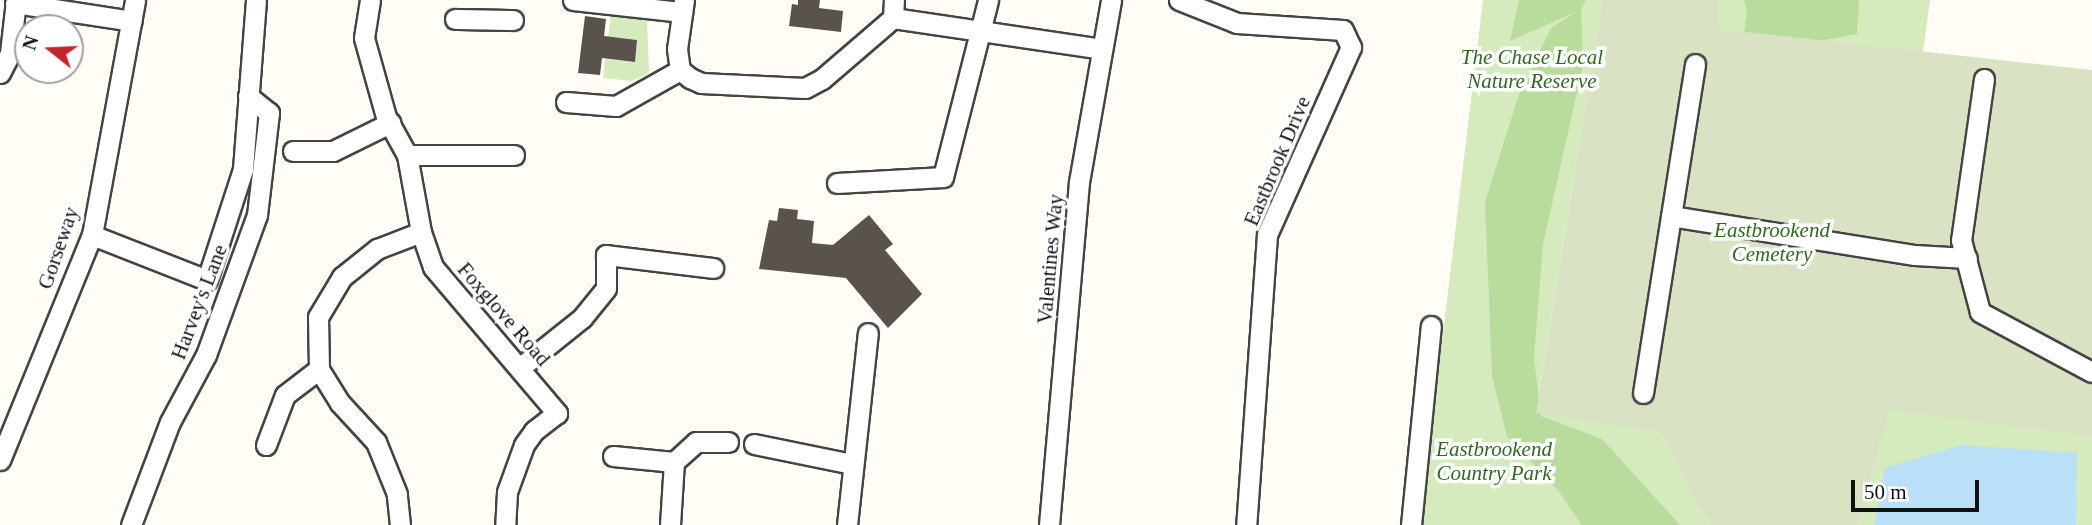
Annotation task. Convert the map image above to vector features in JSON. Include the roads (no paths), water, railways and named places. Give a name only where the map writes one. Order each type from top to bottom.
[{"type":"street","name":"Gorseway","points":[[0,460],[92,235],[135,0]]},
{"type":"street","points":[[92,235],[207,280],[243,169],[256,0]]},
{"type":"street","name":"Foxglove Road","points":[[370,0],[364,38],[390,123],[407,155],[421,232],[433,267],[522,366],[557,413],[534,431],[524,445],[508,492],[505,525]]},
{"type":"street","points":[[573,0],[683,6],[677,49],[680,69],[701,83],[804,88],[822,79],[894,9],[980,29],[1101,49]]},
{"type":"street","points":[[837,183],[943,177],[988,0]]},
{"type":"street","name":"Valentines Way","points":[[1049,525],[1079,182],[1111,0]]},
{"type":"street","name":"Eastbrook Drive","points":[[1179,0],[1237,23],[1343,30],[1350,47],[1267,235],[1246,525]]},
{"type":"street","points":[[0,73],[15,2],[132,21]]},
{"type":"street","points":[[455,19],[484,9],[513,20]]},
{"type":"street","points":[[1643,393],[1695,64]]},
{"type":"street","points":[[566,102],[616,106],[680,69]]},
{"type":"street","points":[[1984,79],[1961,240],[1980,312],[2092,372]]},
{"type":"street","name":"Harvey's Lane","points":[[131,525],[170,422],[206,355],[257,215],[270,113],[248,96]]},
{"type":"street","points":[[293,152],[333,151],[390,123]]},
{"type":"street","points":[[407,155],[514,155]]},
{"type":"street","points":[[1671,216],[1914,255],[1967,258]]},
{"type":"street","points":[[400,525],[397,494],[376,442],[340,403],[318,369],[317,317],[342,277],[377,249],[421,232]]},
{"type":"street","points":[[522,366],[582,318],[606,288],[606,255],[713,268]]},
{"type":"street","points":[[1411,525],[1431,326]]},
{"type":"street","points":[[848,525],[852,464],[868,333]]},
{"type":"street","points":[[266,445],[285,395],[318,369]]},
{"type":"street","points":[[670,525],[674,463],[696,442],[729,442]]},
{"type":"street","points":[[754,444],[852,464]]},
{"type":"street","points":[[613,456],[674,463]]},
{"type":"water","points":[[1961,445],[2077,453],[2076,525],[1874,525],[1885,468]]},
{"type":"park label","name":"The Chase Local Nature Reserve","points":[[1532,69]]},
{"type":"park label","name":"Eastbrookend Cemetery","points":[[1772,242]]},
{"type":"park label","name":"Eastbrookend Country Park","points":[[1494,461]]}]
